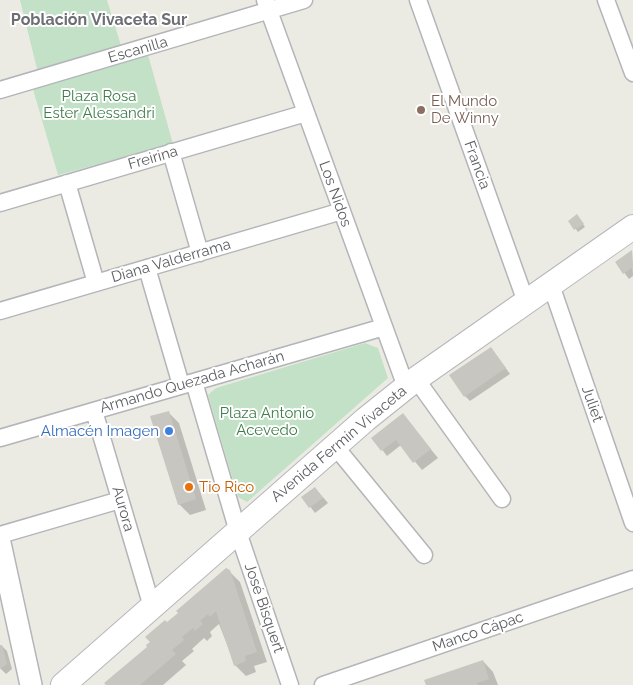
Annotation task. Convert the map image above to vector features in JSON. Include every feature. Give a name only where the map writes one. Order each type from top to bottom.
[{"type":"main road","name":"Avenida Fermín Vivaceta","points":[[63,685],[334,445],[411,383],[633,227]]},
{"type":"street","name":"Escanilla","points":[[0,90],[267,6],[304,0]]},
{"type":"street","name":"Francia","points":[[418,0],[526,302]]},
{"type":"street","points":[[606,0],[633,73]]},
{"type":"street","name":"Los Nidos","points":[[267,6],[384,326],[411,383],[502,499]]},
{"type":"street","name":"Freirina","points":[[0,203],[306,113]]},
{"type":"street","points":[[171,152],[200,252]]},
{"type":"street","points":[[67,183],[96,283]]},
{"type":"street","name":"Diana Valderrama","points":[[0,311],[342,212]]},
{"type":"street","name":"José Bisquert","points":[[147,268],[290,685]]},
{"type":"street","name":"Juliet","points":[[551,284],[633,523]]},
{"type":"street","name":"Armando Quezada Acharán","points":[[0,438],[384,326]]},
{"type":"street","name":"Aurora","points":[[94,411],[152,607]]},
{"type":"street","points":[[334,445],[424,556]]},
{"type":"street","points":[[0,535],[120,500]]},
{"type":"street","points":[[0,543],[31,685]]},
{"type":"street","name":"Manco Cápac","points":[[323,685],[633,579]]},
{"type":"green space","name":"Plaza Rosa Ester Alessandri","points":[[20,0],[107,0],[123,52],[145,44],[173,144],[58,175],[30,79],[39,77]]},
{"type":"green space","name":"Plaza Antonio Acevedo","points":[[365,343],[378,348],[388,378],[247,502],[238,497],[208,395],[216,388]]},
{"type":"building","points":[[577,214],[584,224],[574,230],[568,221]]},
{"type":"building","points":[[632,250],[633,267],[623,274],[615,262]]},
{"type":"building","points":[[491,347],[506,368],[464,397],[449,375]]},
{"type":"building","points":[[169,411],[196,499],[178,505],[150,416]]},
{"type":"building","points":[[403,413],[431,449],[413,463],[396,440],[381,451],[371,438]]},
{"type":"building","points":[[315,487],[323,498],[309,508],[301,497]]},
{"type":"building","points":[[226,568],[230,570],[257,652],[245,656],[246,661],[234,666],[216,611],[210,617],[208,614],[200,621],[203,624],[195,631],[193,628],[182,637],[184,640],[172,650],[176,654],[140,685],[106,685],[104,683],[147,647],[146,645],[150,642],[145,637],[165,620],[167,622],[178,613],[176,611]]},
{"type":"building","points":[[0,645],[2,645],[7,664],[0,669]]},
{"type":"building","points":[[483,660],[489,679],[477,683],[478,685],[426,685],[424,680]]},
{"type":"place","name":"El Mundo De Winny","points":[[421,110]]},
{"type":"place","name":"Almacén Imagen","points":[[169,431]]},
{"type":"place","name":"Tio Rico","points":[[189,487]]},
{"type":"district","name":"Población Vivaceta Sur","points":[[99,20]]}]
